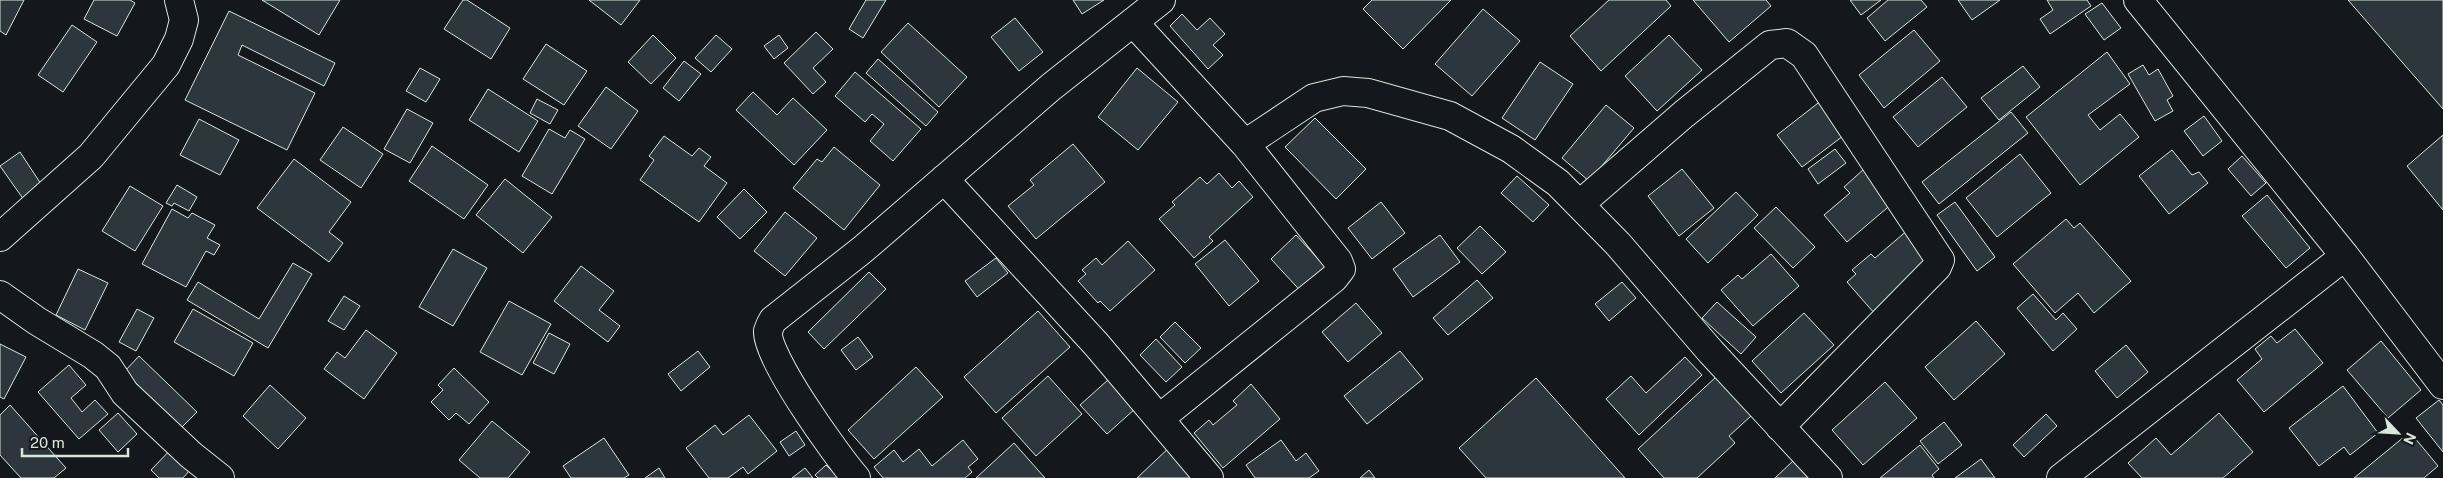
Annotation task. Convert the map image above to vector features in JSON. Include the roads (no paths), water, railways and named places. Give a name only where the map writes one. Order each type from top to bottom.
[{"type":"street","points":[[0,237],[91,156],[166,65],[179,39],[184,20],[179,0]]},
{"type":"street","points":[[856,478],[832,449],[774,355],[768,331],[777,316],[862,250],[1051,87],[1161,0]]},
{"type":"street","points":[[2138,0],[2345,256],[2443,384]]},
{"type":"street","points":[[1133,22],[1245,144],[1338,261],[1341,269],[1334,278],[1160,418]]},
{"type":"street","points":[[1580,204],[1684,114],[1770,45],[1787,43],[1804,55],[1940,260],[1932,272],[1780,427]]},
{"type":"street","points":[[1245,144],[1314,98],[1343,91],[1368,93],[1450,116],[1512,149],[1558,183],[1580,204],[1618,244],[1711,352],[1828,478]]},
{"type":"street","points":[[944,179],[1160,418],[1209,478]]},
{"type":"street","points":[[2061,478],[2345,256]]},
{"type":"street","points":[[0,295],[37,321],[93,355],[108,367],[125,394],[191,455],[220,478]]}]
